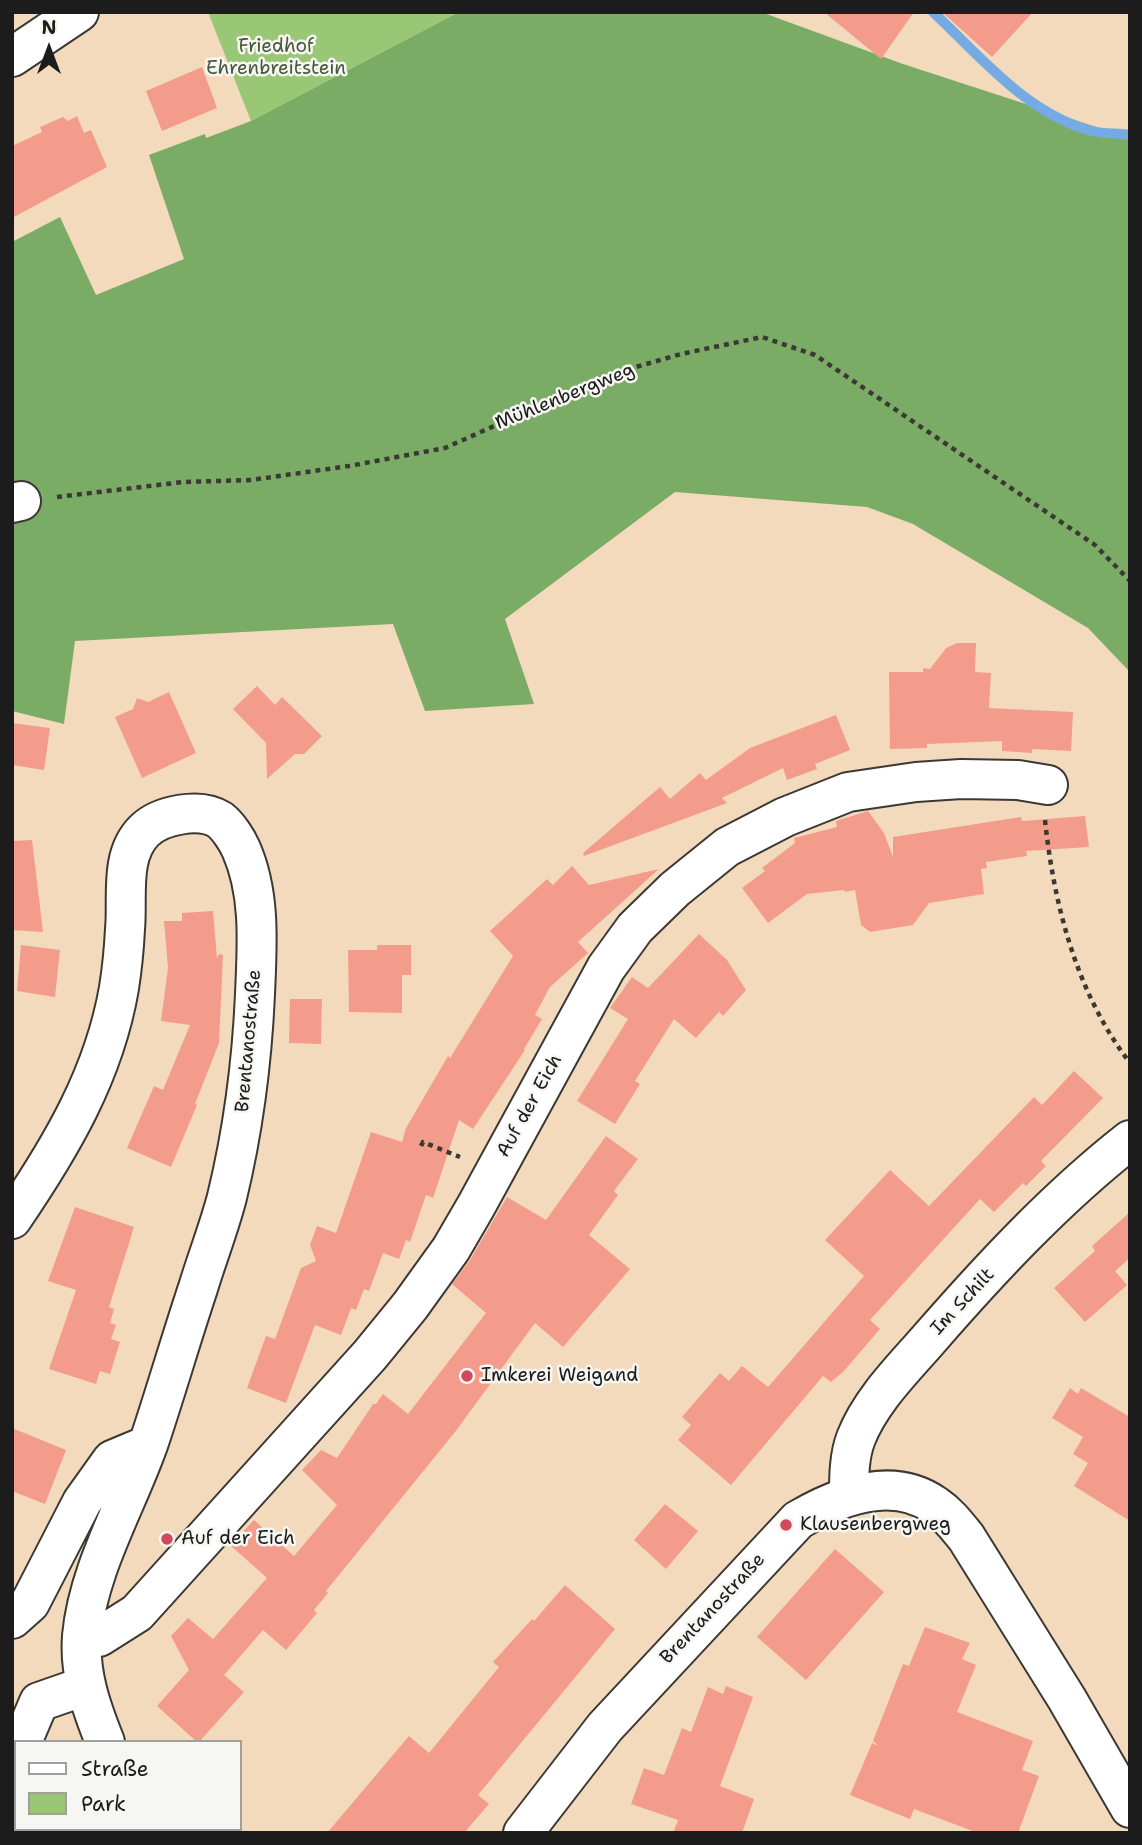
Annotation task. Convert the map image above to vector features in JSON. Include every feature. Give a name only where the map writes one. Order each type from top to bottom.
[{"type":"street","points":[[12,57],[79,12]]},
{"type":"street","name":"Auf der Eich","points":[[82,1639],[99,1637],[137,1613],[370,1355],[410,1306],[451,1249],[606,968],[635,928],[675,889],[727,847],[785,817],[848,792],[916,782],[961,779],[1018,780],[1048,785]]},
{"type":"street","name":"Brentanostraße","points":[[12,1219],[55,1156],[98,1068],[119,986],[126,927],[126,876],[131,852],[144,831],[169,816],[195,813],[219,819],[238,841],[247,861],[255,896],[257,945],[248,1077],[226,1200],[148,1445],[93,1580],[85,1611],[82,1639],[85,1686],[104,1740]]},
{"type":"street","name":"Im Schilt","points":[[849,1496],[850,1468],[856,1438],[895,1377],[973,1289],[1055,1206],[1130,1140]]},
{"type":"street","points":[[12,1619],[30,1603],[82,1502],[112,1460],[148,1445]]},
{"type":"street","name":"Brentanostraße","points":[[523,1833],[567,1772],[605,1727],[797,1520],[821,1506],[849,1496],[883,1490],[913,1493],[935,1505],[966,1537],[1053,1676],[1130,1808]]},
{"type":"street","points":[[23,1740],[39,1702],[85,1686]]},
{"type":"path","name":"Mühlenbergweg","points":[[17,502],[183,482],[251,480],[446,448],[608,375],[681,354],[762,338],[815,355],[1095,545],[1130,581]]},
{"type":"path","points":[[1048,785],[1044,811],[1049,859],[1065,929],[1083,982],[1100,1017],[1130,1063]]},
{"type":"path","points":[[421,1146],[423,1142],[494,1171]]},
{"type":"green space","name":"Friedhof Ehrenbreitstein","points":[[208,12],[459,12],[251,121]]},
{"type":"green space","points":[[459,12],[761,12],[903,64],[1130,138],[1130,672],[1088,628],[913,524],[867,507],[675,492],[505,619],[534,704],[425,711],[393,624],[75,641],[64,724],[12,711],[12,242],[60,217],[96,295],[184,259],[149,155],[205,134],[206,138],[251,121]]},
{"type":"building","points":[[824,12],[914,12],[881,59]]},
{"type":"building","points":[[942,12],[1033,12],[992,57]]},
{"type":"building","points":[[202,67],[217,108],[162,131],[146,91]]},
{"type":"building","points":[[77,116],[84,133],[91,130],[107,167],[12,218],[12,146],[42,132],[40,127],[63,117],[68,121]]},
{"type":"building","points":[[957,643],[976,643],[975,672],[991,673],[989,708],[1073,712],[1071,751],[1002,751],[1002,741],[927,744],[927,748],[890,749],[889,672],[923,672],[923,668],[930,669],[946,648]]},
{"type":"building","points":[[257,686],[275,705],[282,697],[322,736],[304,754],[295,754],[267,779],[266,743],[233,709]]},
{"type":"building","points":[[169,692],[196,753],[142,778],[115,717],[133,709],[137,698],[148,702]]},
{"type":"building","points":[[836,715],[850,750],[815,764],[817,769],[787,780],[783,768],[722,798],[727,803],[584,856],[583,853],[660,787],[670,799],[700,773],[706,780],[750,748]]},
{"type":"building","points":[[12,723],[50,728],[44,770],[12,765]]},
{"type":"building","points":[[868,811],[884,833],[893,857],[893,837],[1021,817],[1022,821],[1085,816],[1089,847],[1026,851],[1027,856],[986,862],[987,868],[981,869],[984,894],[929,903],[913,925],[870,932],[861,925],[855,890],[807,894],[768,923],[742,888],[765,871],[762,868],[795,843],[794,838],[837,827],[836,821]]},
{"type":"building","points":[[32,840],[43,932],[12,930],[12,841]]},
{"type":"building","points":[[572,866],[589,885],[659,869],[578,942],[588,953],[550,987],[535,1015],[542,1019],[473,1129],[459,1120],[433,1198],[426,1195],[410,1242],[406,1240],[399,1259],[383,1253],[369,1291],[364,1289],[356,1310],[351,1308],[341,1335],[315,1325],[286,1403],[247,1388],[266,1336],[275,1339],[301,1268],[316,1261],[310,1245],[317,1226],[336,1233],[371,1132],[402,1142],[406,1128],[448,1056],[450,1058],[513,956],[490,931],[547,879],[553,885]]},
{"type":"building","points":[[213,911],[217,959],[219,954],[223,955],[219,1043],[171,1167],[127,1148],[154,1086],[163,1090],[190,1025],[161,1021],[168,968],[164,921],[182,921],[182,913]]},
{"type":"building","points":[[699,934],[727,960],[746,990],[723,1016],[719,1012],[696,1038],[674,1019],[635,1081],[640,1084],[615,1124],[577,1101],[628,1019],[610,1008],[632,977],[648,988]]},
{"type":"building","points":[[21,945],[60,950],[55,997],[17,991]]},
{"type":"building","points":[[377,945],[411,945],[411,975],[402,975],[402,1013],[349,1012],[348,950],[377,950]]},
{"type":"building","points":[[290,999],[322,999],[321,1044],[289,1043]]},
{"type":"building","points":[[1074,1071],[1103,1098],[1041,1161],[1046,1166],[1026,1186],[1023,1183],[994,1212],[980,1199],[870,1320],[880,1329],[844,1371],[831,1382],[823,1376],[731,1485],[678,1440],[691,1425],[682,1417],[720,1373],[729,1381],[742,1366],[768,1387],[864,1276],[825,1240],[890,1170],[929,1206],[1034,1097],[1042,1105]]},
{"type":"building","points":[[606,1136],[638,1159],[614,1191],[618,1195],[589,1235],[630,1269],[563,1347],[535,1323],[455,1432],[326,1591],[328,1593],[314,1610],[317,1613],[286,1650],[263,1630],[224,1675],[244,1692],[201,1740],[195,1740],[157,1706],[189,1670],[171,1636],[188,1618],[213,1639],[267,1578],[230,1545],[254,1520],[294,1556],[337,1505],[302,1470],[321,1450],[337,1458],[373,1404],[376,1404],[383,1394],[408,1414],[486,1313],[452,1284],[470,1260],[507,1197],[546,1220]]},
{"type":"building","points":[[75,1207],[134,1227],[109,1307],[114,1309],[110,1323],[116,1325],[111,1339],[120,1342],[110,1374],[100,1371],[96,1384],[49,1369],[76,1290],[48,1281]]},
{"type":"building","points":[[1130,1212],[1130,1258],[1115,1271],[1127,1285],[1085,1322],[1054,1288],[1095,1251],[1092,1246]]},
{"type":"building","points":[[1070,1388],[1078,1394],[1081,1388],[1130,1417],[1130,1521],[1074,1486],[1088,1463],[1073,1454],[1083,1437],[1052,1418]]},
{"type":"building","points":[[12,1428],[66,1450],[45,1504],[12,1491]]},
{"type":"building","points":[[665,1504],[698,1531],[666,1569],[634,1540]]},
{"type":"building","points":[[835,1549],[884,1592],[806,1680],[757,1637]]},
{"type":"building","points":[[565,1585],[615,1629],[478,1795],[489,1804],[464,1833],[327,1833],[409,1736],[429,1753],[499,1667],[493,1662]]},
{"type":"building","points":[[925,1627],[970,1643],[962,1659],[976,1665],[957,1712],[1033,1741],[1022,1770],[1039,1776],[1018,1833],[978,1833],[914,1809],[910,1819],[850,1795],[872,1743],[879,1746],[873,1741],[903,1664],[909,1666]]},
{"type":"building","points":[[726,1686],[753,1697],[720,1786],[754,1799],[742,1833],[673,1833],[678,1820],[631,1804],[644,1768],[664,1775],[682,1728],[691,1732],[708,1687],[723,1694]]},
{"type":"waterway","points":[[933,12],[1006,82],[1046,112],[1092,131],[1130,135]]},
{"type":"place","name":"Imkerei Weigand","points":[[467,1376]]},
{"type":"place","name":"Klausenbergweg","points":[[786,1525]]},
{"type":"place","name":"Auf der Eich","points":[[167,1539]]}]
